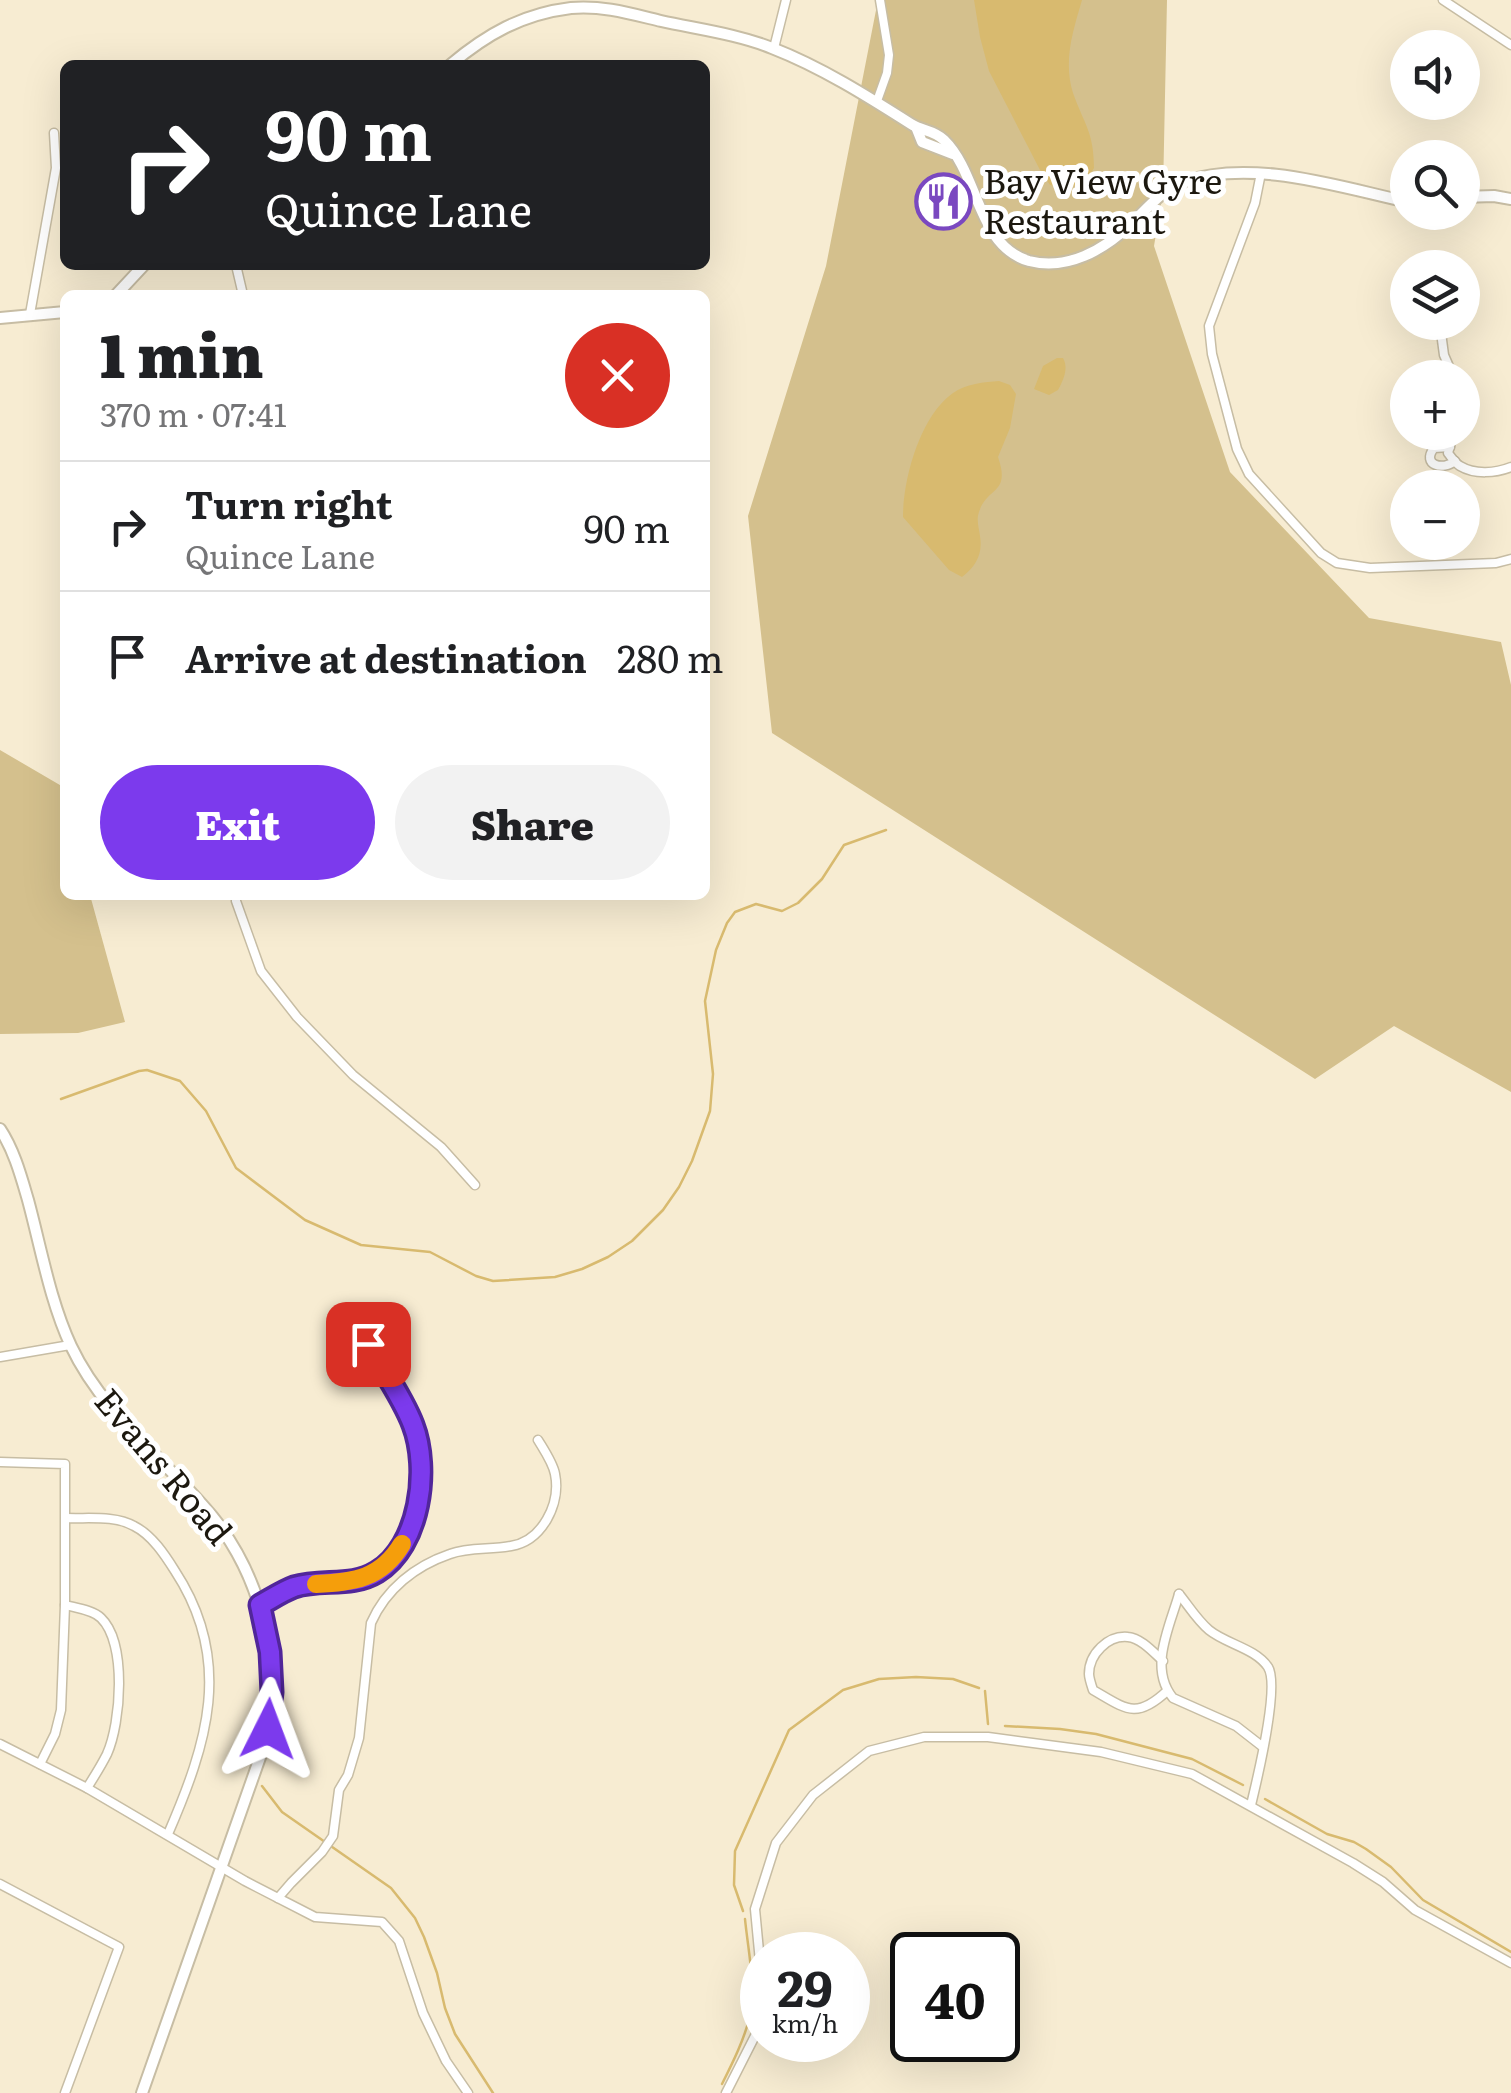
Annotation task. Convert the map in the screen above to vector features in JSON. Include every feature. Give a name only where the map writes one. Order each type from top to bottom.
[{"type":"street","points":[[774,48],[786,0]]},
{"type":"street","points":[[877,101],[889,55],[880,0]]},
{"type":"street","points":[[1444,0],[1511,45]]},
{"type":"street","points":[[456,60],[494,31],[520,20],[592,4],[774,48],[877,101],[916,127],[922,142],[954,154],[1000,244],[1019,257],[1051,265],[1072,262],[1100,247],[1128,228],[1163,192],[1184,182],[1219,174],[1261,173],[1390,198]]},
{"type":"street","points":[[30,314],[56,168],[54,134]]},
{"type":"street","points":[[1261,173],[1255,204],[1209,326],[1212,354],[1237,449],[1249,474],[1321,553],[1336,563],[1370,568],[1496,563],[1511,559]]},
{"type":"street","points":[[1480,196],[1511,199]]},
{"type":"street","points":[[121,290],[139,270]]},
{"type":"street","points":[[0,318],[60,312]]},
{"type":"street","points":[[1432,450],[1429,454],[1433,465],[1448,466],[1455,461]]},
{"type":"street","points":[[1449,450],[1448,454],[1461,467],[1500,472],[1511,466]]},
{"type":"street","points":[[236,900],[261,971],[298,1017],[353,1075],[441,1147],[475,1185]]},
{"type":"street","name":"Evans Road","points":[[0,1129],[16,1160],[70,1345],[91,1382],[118,1416],[212,1516],[228,1540],[260,1605],[270,1652],[272,1692],[268,1729],[142,2093]]},
{"type":"street","points":[[260,1605],[294,1587],[352,1582],[377,1572],[395,1556],[411,1530],[420,1493],[417,1440],[413,1425],[368,1344]]},
{"type":"street","points":[[0,1356],[70,1345]]},
{"type":"street","points":[[278,1898],[331,1840],[339,1790],[348,1775],[359,1738],[371,1623],[378,1606],[401,1581],[427,1564],[453,1553],[512,1546],[527,1541],[542,1529],[554,1499],[556,1481],[555,1471],[538,1440]]},
{"type":"street","points":[[0,1462],[65,1464],[62,1710],[40,1764]]},
{"type":"street","points":[[66,1518],[119,1520],[134,1526],[168,1560],[199,1616],[210,1666],[209,1710],[200,1754],[168,1834]]},
{"type":"street","points":[[1251,1804],[1263,1747],[1272,1695],[1268,1667],[1208,1629],[1179,1594],[1162,1646],[1167,1691],[1174,1698],[1236,1726],[1263,1747]]},
{"type":"street","points":[[65,1605],[98,1614],[111,1631],[118,1667],[118,1712],[108,1751],[87,1788]]},
{"type":"street","points":[[1162,1661],[1130,1636],[1106,1642],[1094,1657],[1088,1675],[1093,1690],[1120,1706],[1138,1710],[1167,1691]]},
{"type":"street","points":[[757,1932],[755,1909],[776,1842],[813,1794],[869,1751],[924,1738],[988,1737],[1101,1752],[1192,1774],[1383,1882],[1415,1910],[1511,1963]]},
{"type":"street","points":[[0,1744],[87,1788],[315,1917],[382,1922],[399,1942],[422,2013],[446,2061],[468,2093]]},
{"type":"street","points":[[0,1884],[119,1947],[65,2093]]},
{"type":"street","points":[[726,2093],[742,2062]]},
{"type":"shaded area","points":[[878,0],[1167,0],[1163,192],[1154,246],[1230,472],[1369,618],[1501,642],[1511,685],[1511,1092],[1394,1026],[1315,1079],[772,733],[748,516],[826,266]]},
{"type":"shaded area","points":[[974,0],[1082,0],[1070,46],[1069,69],[1073,93],[1090,137],[1094,168],[1081,183],[1050,185],[1040,170],[989,71]]},
{"type":"shaded area","points":[[1063,358],[1065,366],[1058,390],[1049,395],[1034,389],[1043,366]]},
{"type":"shaded area","points":[[999,381],[1010,385],[1016,394],[1010,428],[998,457],[1002,478],[979,512],[979,554],[962,577],[949,570],[903,517],[906,485],[923,432],[941,403],[963,387]]},
{"type":"shaded area","points":[[0,750],[60,785],[60,900],[91,900],[125,1022],[78,1033],[0,1034]]},
{"type":"waterway","points":[[61,1099],[147,1070],[180,1081],[206,1111],[236,1168],[305,1220],[361,1245],[430,1252],[493,1281],[555,1277],[582,1269],[632,1241],[663,1210],[692,1161],[710,1111],[713,1074],[705,1001],[716,950],[727,923],[735,912],[756,904],[782,911],[798,903],[822,879],[844,845],[886,830]]},
{"type":"waterway","points":[[743,1911],[734,1885],[735,1851],[789,1730],[843,1690],[879,1679],[953,1679],[979,1688]]},
{"type":"waterway","points":[[985,1691],[988,1724]]},
{"type":"waterway","points":[[1005,1726],[1096,1734],[1192,1759],[1243,1785]]},
{"type":"waterway","points":[[262,1786],[282,1812],[391,1888],[415,1918],[455,2034],[493,2093]]},
{"type":"waterway","points":[[1265,1799],[1327,1834],[1366,1849],[1391,1867],[1423,1900],[1511,1952]]},
{"type":"waterway","points":[[722,2084],[741,2042],[752,2004],[745,1919]]},
{"type":"slow traffic","points":[[316,1584],[352,1582],[377,1572],[402,1544]]},
{"type":"place","name":"Bay View Gyre Restaurant","points":[[944,202]]},
{"type":"route","points":[[268,1729],[272,1692],[270,1652],[260,1605],[294,1587],[352,1582],[377,1572],[395,1556],[411,1530],[420,1493],[421,1466],[413,1425],[368,1344]]}]
